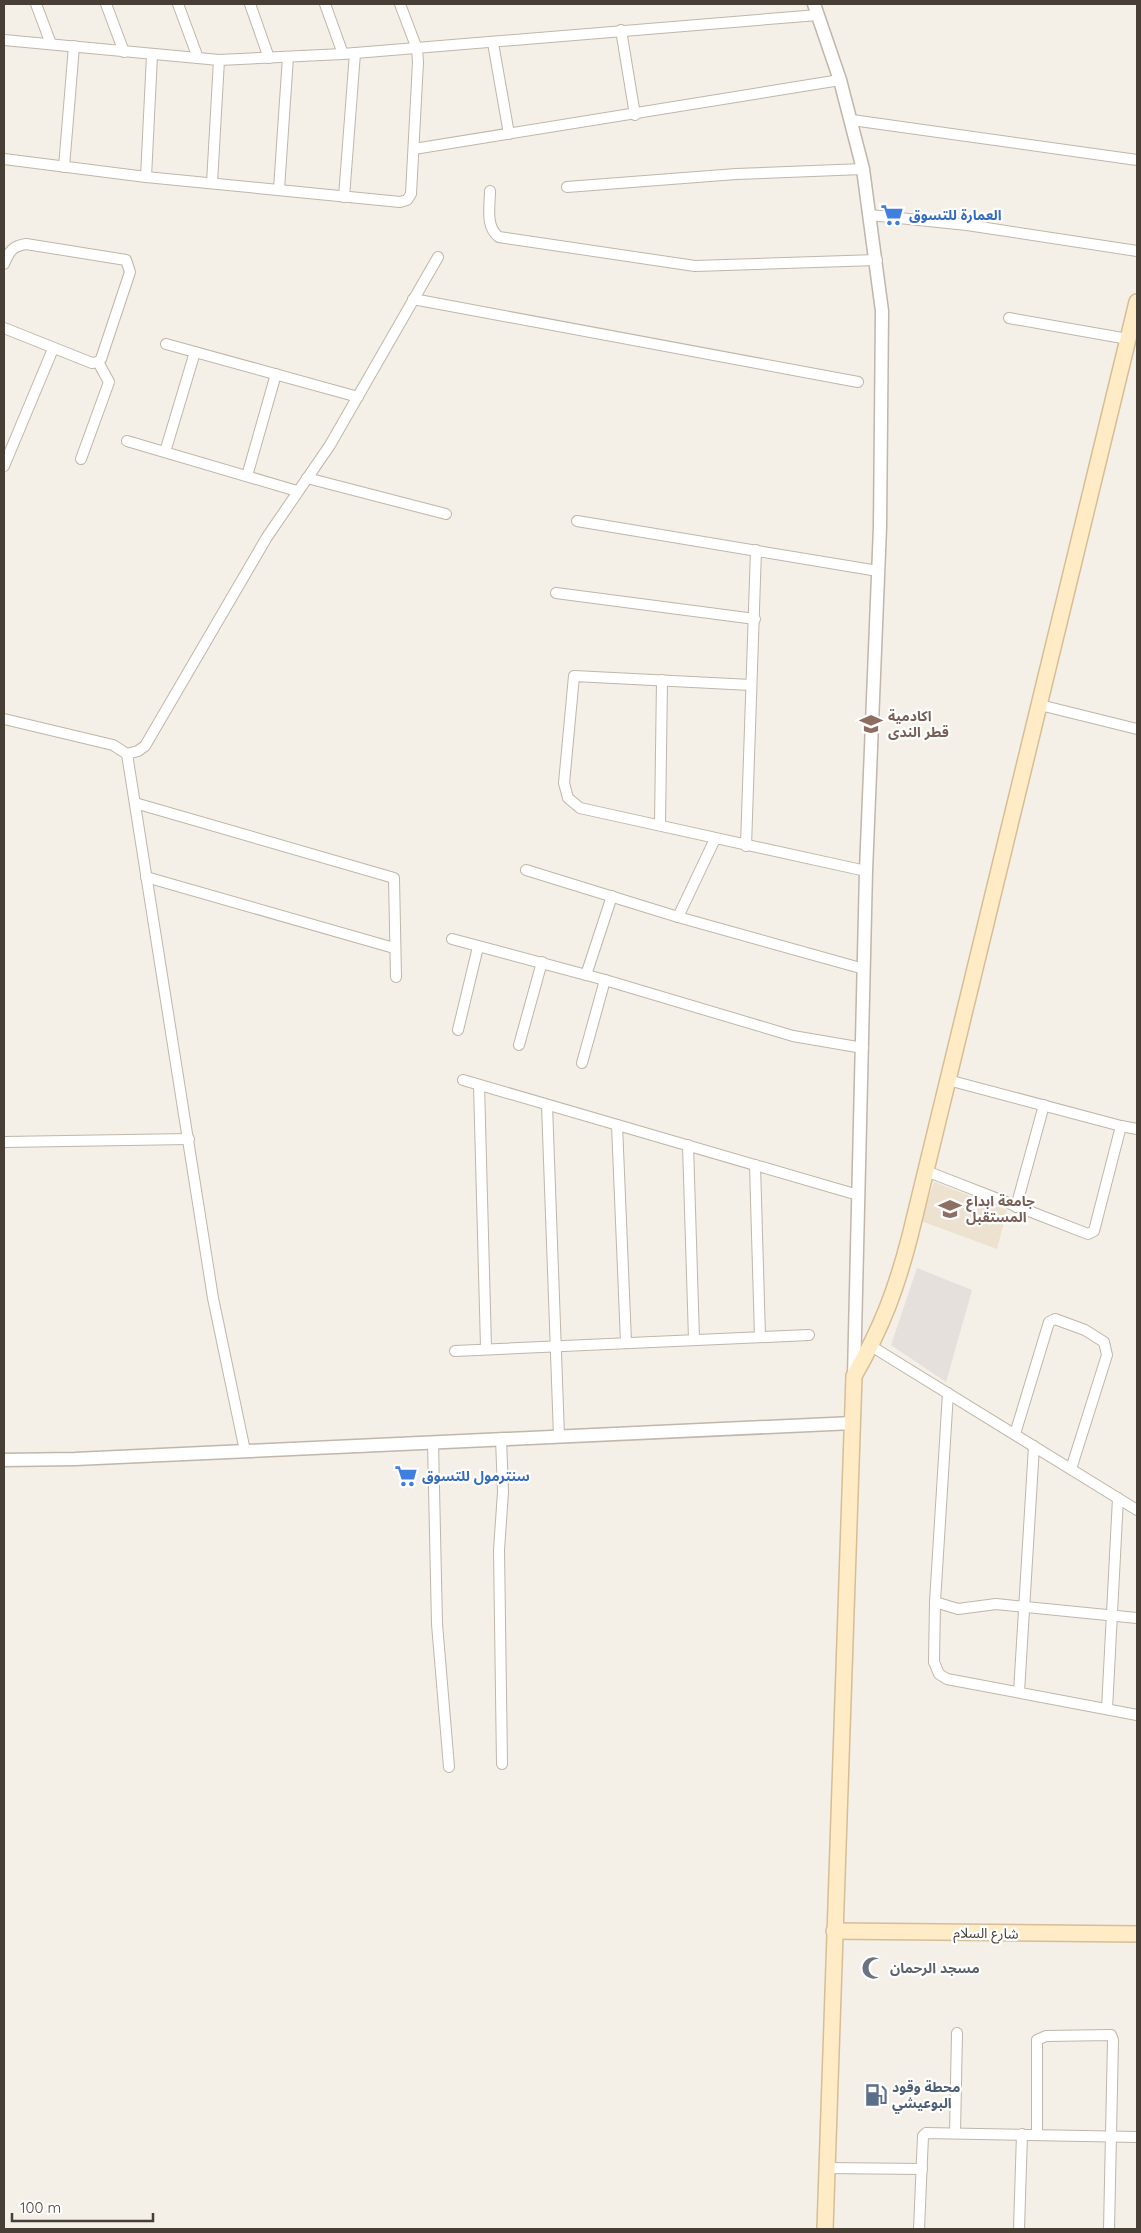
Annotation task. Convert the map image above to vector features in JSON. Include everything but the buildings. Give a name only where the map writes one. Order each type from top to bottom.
[{"type":"main road","points":[[825,2229],[854,1376],[872,1346],[894,1293],[926,1171],[1137,302]]},
{"type":"main road","name":"شارع السلام","points":[[834,1931],[1137,1934]]},
{"type":"street","points":[[36,4],[51,44]]},
{"type":"street","points":[[106,4],[124,52]]},
{"type":"street","points":[[178,4],[198,58]]},
{"type":"street","points":[[250,4],[269,58]]},
{"type":"street","points":[[325,4],[343,54]]},
{"type":"street","points":[[4,159],[146,177],[400,202],[407,200],[411,194],[418,62],[417,48],[400,4]]},
{"type":"street","points":[[4,40],[219,60],[343,54],[493,43],[816,9],[852,120],[863,169],[877,260],[882,311],[883,351],[878,571],[866,871],[854,1376]]},
{"type":"street","points":[[621,30],[635,115]]},
{"type":"street","points":[[493,43],[509,134]]},
{"type":"street","points":[[64,167],[74,46]]},
{"type":"street","points":[[344,197],[355,53]]},
{"type":"street","points":[[146,177],[152,55]]},
{"type":"street","points":[[279,189],[288,57]]},
{"type":"street","points":[[212,183],[219,60]]},
{"type":"street","points":[[414,149],[635,115],[840,80]]},
{"type":"street","points":[[852,120],[1137,160]]},
{"type":"street","points":[[567,186],[736,174],[863,169]]},
{"type":"street","points":[[490,191],[490,227],[492,232],[499,237],[696,266],[877,260]]},
{"type":"street","points":[[870,215],[967,225],[1137,252]]},
{"type":"street","points":[[4,264],[7,250],[26,244],[126,260],[130,272],[101,359],[98,362],[92,363],[53,349],[4,328]]},
{"type":"street","points":[[4,719],[113,745],[127,754],[138,751],[145,746],[244,574],[297,491],[330,445],[438,257]]},
{"type":"street","points":[[413,299],[858,382]]},
{"type":"street","points":[[1009,318],[1128,339]]},
{"type":"street","points":[[166,344],[358,397]]},
{"type":"street","points":[[4,466],[53,349]]},
{"type":"street","points":[[165,452],[195,352]]},
{"type":"street","points":[[81,459],[109,382],[98,362]]},
{"type":"street","points":[[247,476],[276,374]]},
{"type":"street","points":[[126,441],[297,491]]},
{"type":"street","points":[[306,478],[446,514]]},
{"type":"street","points":[[577,521],[878,571]]},
{"type":"street","points":[[746,846],[756,550]]},
{"type":"street","points":[[556,593],[755,619]]},
{"type":"street","points":[[752,686],[574,676],[564,783],[568,798],[580,808],[660,824],[715,839],[866,871]]},
{"type":"street","points":[[660,824],[662,680]]},
{"type":"street","points":[[1040,705],[1137,729]]},
{"type":"street","points":[[127,754],[213,1298],[245,1450]]},
{"type":"street","points":[[135,804],[390,875],[395,882],[394,948],[396,977]]},
{"type":"street","points":[[678,917],[715,839]]},
{"type":"street","points":[[526,870],[678,917],[864,969]]},
{"type":"street","points":[[146,877],[394,948]]},
{"type":"street","points":[[586,975],[612,896]]},
{"type":"street","points":[[452,940],[542,962],[793,1036],[863,1048]]},
{"type":"street","points":[[458,1030],[478,947]]},
{"type":"street","points":[[519,1045],[542,962]]},
{"type":"street","points":[[582,1063],[605,980]]},
{"type":"street","points":[[463,1080],[858,1194]]},
{"type":"street","points":[[948,1080],[1137,1129]]},
{"type":"street","points":[[479,1085],[486,1348]]},
{"type":"street","points":[[547,1105],[559,1436]]},
{"type":"street","points":[[1016,1207],[1044,1105]]},
{"type":"street","points":[[617,1125],[626,1342]]},
{"type":"street","points":[[926,1171],[1081,1233],[1092,1234],[1106,1188],[1121,1126]]},
{"type":"street","points":[[4,1142],[188,1139]]},
{"type":"street","points":[[688,1145],[694,1339]]},
{"type":"street","points":[[754,1164],[760,1337]]},
{"type":"street","points":[[1015,1434],[1048,1322],[1055,1319],[1085,1330],[1104,1342],[1107,1355],[1071,1469]]},
{"type":"street","points":[[455,1351],[486,1348],[809,1335]]},
{"type":"street","points":[[872,1346],[1137,1510]]},
{"type":"street","points":[[948,1393],[935,1602],[934,1662],[939,1674],[947,1679],[1137,1715]]},
{"type":"street","points":[[4,1460],[75,1459],[853,1423]]},
{"type":"street","points":[[501,1438],[503,1492],[499,1550],[502,1764]]},
{"type":"street","points":[[433,1442],[437,1624],[449,1767]]},
{"type":"street","points":[[1019,1692],[1034,1446]]},
{"type":"street","points":[[1107,1709],[1118,1498]]},
{"type":"street","points":[[935,1602],[965,1609],[996,1604],[1137,1618]]},
{"type":"street","points":[[955,2133],[957,2033]]},
{"type":"street","points":[[1036,2135],[1037,2040],[1046,2036],[1108,2033],[1113,2040],[1109,2229]]},
{"type":"street","points":[[919,2229],[925,2134],[1137,2137]]},
{"type":"street","points":[[1019,2229],[1022,2134]]},
{"type":"street","points":[[826,2168],[922,2169]]},
{"type":"shaded area","points":[[934,1182],[1007,1210],[997,1249],[921,1221]]},
{"type":"shaded area","points":[[917,1268],[972,1290],[946,1382],[891,1345]]},
{"type":"place","name":"العمارة للتسوق","points":[[892,215]]},
{"type":"place","name":"اكادمية قطر الندى","points":[[871,724]]},
{"type":"place","name":"جامعة ابداع المستقبل","points":[[950,1209]]},
{"type":"place","name":"سنترمول للتسوق","points":[[406,1476]]},
{"type":"place","name":"مسجد الرحمان","points":[[873,1968]]},
{"type":"place","name":"محطة وقود البوعيشي","points":[[876,2095]]}]
